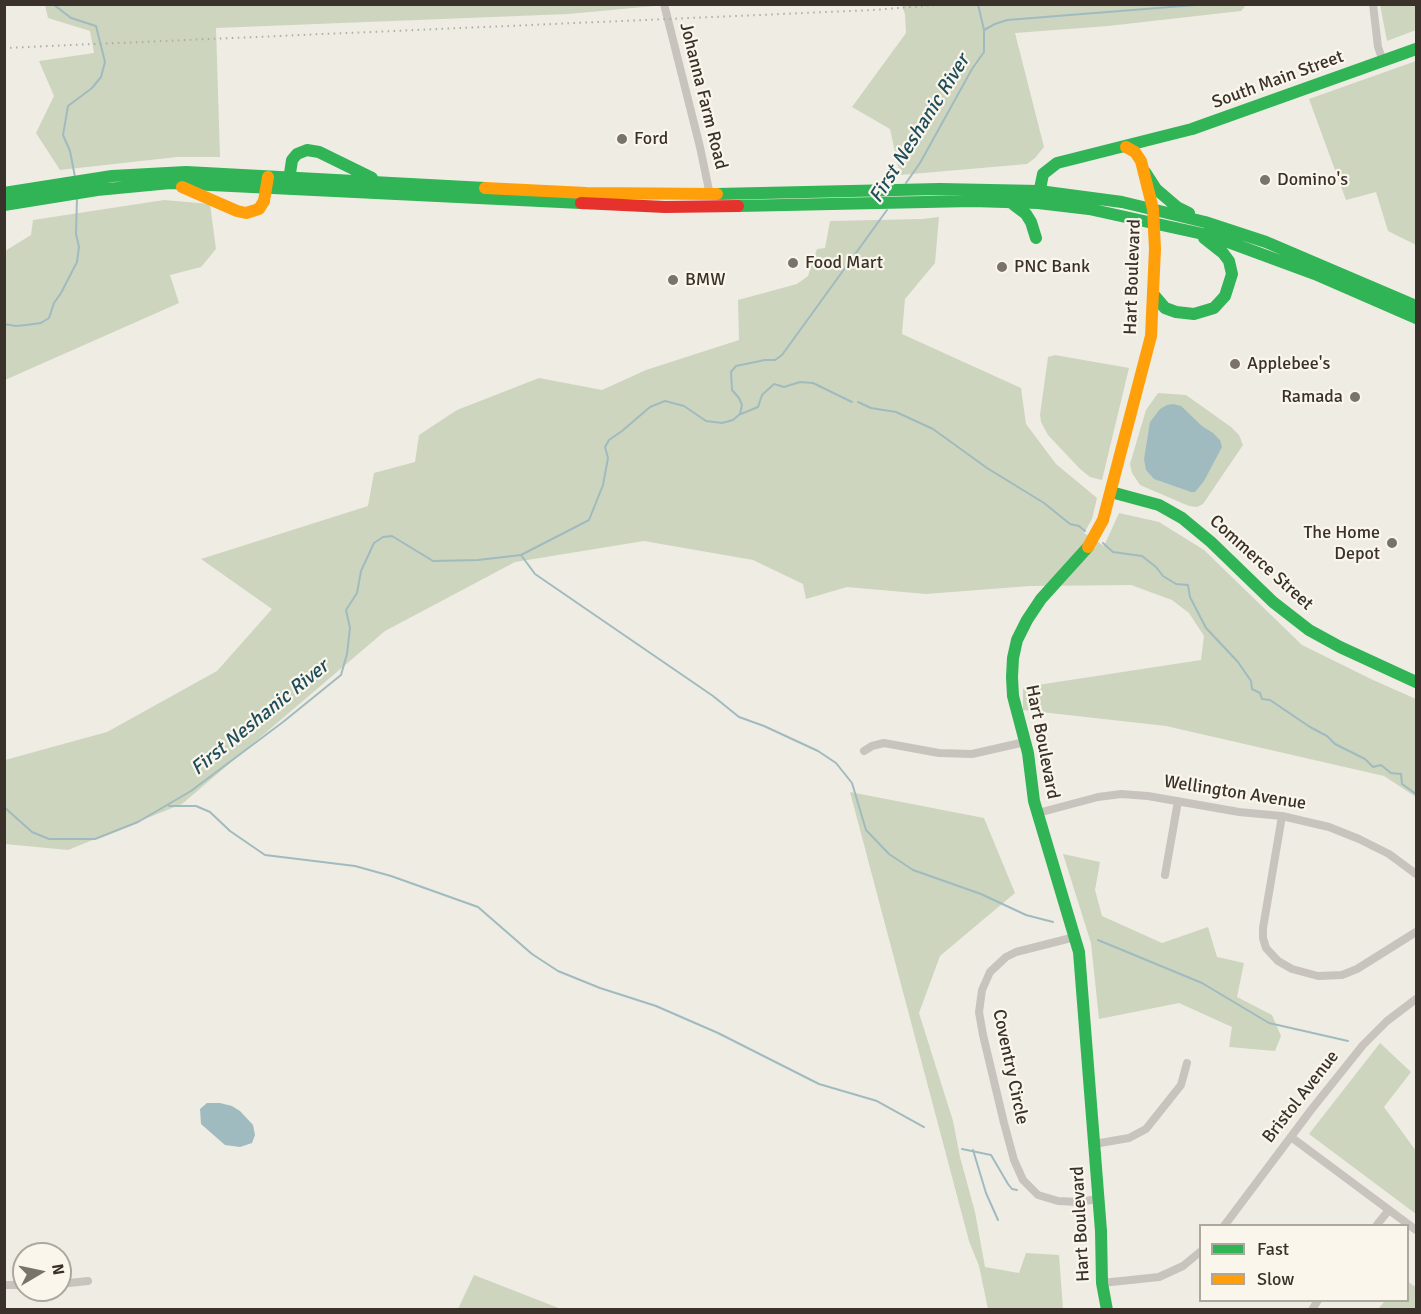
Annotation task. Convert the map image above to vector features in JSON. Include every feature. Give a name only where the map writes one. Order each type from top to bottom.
[{"type":"main road","name":"South Main Street","points":[[1038,197],[1042,174],[1052,165],[1199,127],[1416,49]]},
{"type":"main road","points":[[1150,141],[1144,150],[1143,167],[1153,209]]},
{"type":"main road","points":[[1126,147],[1135,152],[1156,189],[1177,207],[1205,222]]},
{"type":"main road","points":[[289,182],[291,162],[294,156],[311,150],[380,182]]},
{"type":"main road","points":[[4,205],[120,175],[162,172],[268,181],[682,207],[915,196],[1010,202],[1038,197],[1222,239],[1274,258],[1416,318]]},
{"type":"main road","points":[[170,183],[246,213],[259,208],[264,201],[268,181]]},
{"type":"main road","points":[[82,186],[268,181]]},
{"type":"main road","points":[[289,182],[380,182],[586,193],[881,197]]},
{"type":"main road","points":[[4,193],[65,189]]},
{"type":"main road","points":[[915,196],[964,189],[1038,197],[1122,202],[1205,222],[1266,242],[1416,306]]},
{"type":"main road","points":[[1010,202],[1026,214],[1036,238]]},
{"type":"main road","name":"Hart Boulevard","points":[[1107,1310],[1102,1283],[1081,969],[1075,938],[1038,813],[1025,741],[1013,696],[1011,676],[1017,640],[1035,607],[1090,545],[1102,520],[1111,492],[1151,336],[1155,222],[1153,209]]},
{"type":"main road","points":[[1153,294],[1165,308],[1194,314],[1214,308],[1225,296],[1232,274],[1229,261],[1212,243],[1191,231]]},
{"type":"main road","name":"Commerce Street","points":[[1111,492],[1159,505],[1182,518],[1211,542],[1273,602],[1309,630],[1416,682]]},
{"type":"street","name":"Johanna Farm Road","points":[[664,4],[710,195]]},
{"type":"street","points":[[1373,4],[1378,47],[1383,61]]},
{"type":"street","points":[[864,751],[884,743],[939,753],[972,754],[1025,741]]},
{"type":"street","name":"Wellington Avenue","points":[[1038,813],[1098,797],[1121,794],[1239,812],[1282,816],[1329,827],[1359,839],[1389,854],[1416,874]]},
{"type":"street","points":[[1165,875],[1178,801]]},
{"type":"street","points":[[1282,816],[1263,928],[1266,948],[1278,961],[1292,969],[1318,976],[1342,975],[1357,969],[1416,932]]},
{"type":"street","name":"Coventry Circle","points":[[1075,938],[1016,952],[1006,957],[990,972],[982,990],[979,1012],[982,1035],[1004,1123],[1014,1160],[1023,1180],[1038,1194],[1048,1199],[1068,1202],[1098,1199]]},
{"type":"street","name":"Bristol Avenue","points":[[1226,1224],[1374,1032],[1416,999]]},
{"type":"street","points":[[1094,1144],[1129,1138],[1146,1129],[1181,1085],[1187,1064]]},
{"type":"street","points":[[1291,1137],[1408,1224]]},
{"type":"street","points":[[1378,1224],[1388,1210]]},
{"type":"street","points":[[1102,1283],[1159,1277],[1183,1266],[1199,1253]]},
{"type":"street","points":[[72,1283],[88,1281]]},
{"type":"green space","points":[[653,4],[654,6],[568,14],[216,28],[220,157],[177,157],[60,170],[36,133],[54,96],[39,61],[94,53],[90,31],[48,18],[45,5]]},
{"type":"green space","points":[[1246,5],[1241,11],[1108,26],[1015,33],[1044,147],[1027,164],[900,175],[890,129],[852,107],[906,33],[902,6]]},
{"type":"green space","points":[[1380,5],[1416,5],[1416,30],[1387,41]]},
{"type":"green space","points":[[1416,61],[1416,245],[1388,231],[1376,192],[1346,200],[1309,99]]},
{"type":"green space","points":[[164,200],[210,204],[216,249],[201,267],[170,275],[179,303],[5,380],[5,251],[31,235],[33,220]]},
{"type":"green space","points":[[939,217],[935,263],[905,299],[902,334],[1021,388],[1026,424],[1056,464],[1097,498],[1092,519],[1084,533],[1104,546],[1119,513],[1159,522],[1204,550],[1302,645],[1416,699],[1416,797],[1384,776],[1166,726],[1023,710],[1023,689],[1031,686],[1201,660],[1204,636],[1189,613],[1172,600],[1131,585],[1030,586],[926,594],[847,587],[806,599],[803,584],[753,560],[644,541],[515,562],[385,631],[182,804],[68,850],[5,844],[5,760],[107,732],[217,671],[272,609],[201,559],[368,506],[374,473],[415,462],[419,435],[457,410],[539,378],[602,390],[646,370],[739,340],[738,300],[797,284],[808,276],[817,249],[825,248],[830,221]]},
{"type":"green space","points":[[1055,355],[1129,368],[1102,480],[1090,477],[1080,469],[1048,435],[1041,422],[1048,357]]},
{"type":"green space","points":[[1158,393],[1186,395],[1231,427],[1239,435],[1243,445],[1203,504],[1197,507],[1189,506],[1140,485],[1132,473],[1130,464],[1146,410]]},
{"type":"green space","points":[[850,792],[984,818],[1015,893],[940,956],[919,1013],[953,1121],[975,1212],[985,1267],[1019,1273],[1026,1253],[1059,1255],[1063,1309],[988,1309],[979,1266],[969,1241]]},
{"type":"green space","points":[[1063,854],[1100,862],[1095,890],[1102,916],[1162,943],[1208,927],[1217,957],[1244,963],[1237,997],[1272,1015],[1281,1036],[1275,1051],[1229,1047],[1232,1027],[1179,1003],[1099,1019],[1091,943]]},
{"type":"green space","points":[[1380,1043],[1411,1072],[1384,1107],[1416,1151],[1416,1214],[1309,1134]]},
{"type":"green space","points":[[474,1275],[561,1309],[458,1309]]},
{"type":"green space","points":[[1409,1283],[1416,1287],[1416,1309],[1378,1309],[1384,1302],[1409,1302]]},
{"type":"water","points":[[1173,404],[1181,406],[1213,433],[1220,440],[1222,447],[1204,481],[1195,492],[1154,479],[1146,470],[1144,459],[1150,422],[1160,409]]},
{"type":"water","points":[[207,1103],[220,1103],[240,1111],[253,1125],[255,1135],[252,1143],[240,1147],[225,1145],[201,1124],[200,1109]]},
{"type":"waterway","points":[[53,4],[71,18],[96,26],[105,62],[101,77],[92,88],[68,106],[63,135],[70,151],[75,177]]},
{"type":"waterway","name":"First Neshanic River","points":[[906,183],[984,52],[984,30],[978,4]]},
{"type":"waterway","points":[[984,30],[1007,20],[1208,4]]},
{"type":"waterway","points":[[4,324],[16,326],[41,323],[49,318],[54,303],[77,262],[79,247],[76,234],[77,198]]},
{"type":"waterway","name":"First Neshanic River","points":[[4,807],[32,832],[49,839],[95,839],[138,822],[191,791],[341,675],[347,654],[350,628],[346,610],[357,593],[361,571],[374,543],[383,537],[392,536],[433,561],[478,560],[521,555],[589,520],[603,485],[608,458],[605,447],[609,440],[650,407],[665,401],[684,406],[706,421],[722,423],[733,420],[740,414],[742,405],[732,390],[731,372],[736,366],[775,360],[782,355],[887,210]]},
{"type":"waterway","points":[[741,414],[758,407],[762,395],[774,384],[784,387],[800,382],[813,383],[852,402]]},
{"type":"waterway","points":[[858,402],[871,408],[896,412],[933,429],[987,468],[1044,503],[1070,524],[1079,526],[1085,531]]},
{"type":"waterway","points":[[1103,543],[1113,552],[1142,556],[1163,576],[1176,584],[1188,585],[1190,597],[1206,628],[1238,662],[1251,681],[1252,689],[1260,693],[1262,699],[1270,700],[1327,736],[1335,744],[1365,759],[1373,767],[1381,765],[1391,773],[1401,774],[1402,784],[1416,794]]},
{"type":"waterway","points":[[521,555],[535,574],[713,696],[739,717],[818,751],[836,763],[852,783],[866,830],[889,854],[913,870],[981,894],[1026,915],[1053,922]]},
{"type":"waterway","points":[[169,806],[196,806],[210,812],[230,831],[265,855],[355,866],[391,876],[478,907],[532,954],[558,971],[600,988],[656,1006],[718,1033],[819,1084],[877,1101],[924,1127]]},
{"type":"waterway","points":[[1098,940],[1202,983],[1269,1023],[1348,1041]]},
{"type":"waterway","points":[[962,1149],[991,1155],[1008,1184],[1012,1189],[1017,1190]]},
{"type":"waterway","points":[[973,1150],[986,1193],[998,1220]]},
{"type":"railway","points":[[4,48],[873,10],[949,4]]},
{"type":"traffic: fast","points":[[1038,199],[1043,174],[1057,163],[1192,129],[1416,49]]},
{"type":"traffic: fast","points":[[288,187],[292,160],[297,154],[307,150],[319,152],[372,178]]},
{"type":"traffic: fast","points":[[4,193],[112,176],[186,172],[485,188]]},
{"type":"traffic: fast","points":[[1145,172],[1156,189],[1177,207],[1189,213]]},
{"type":"traffic: fast","points":[[4,205],[97,190],[170,183],[581,203]]},
{"type":"traffic: fast","points":[[717,194],[940,189],[1039,191],[1122,202],[1205,222],[1266,242],[1416,306]]},
{"type":"traffic: fast","points":[[738,206],[972,201],[1038,203],[1089,209],[1212,236],[1315,274],[1416,318]]},
{"type":"traffic: fast","points":[[1010,202],[1026,214],[1036,238]]},
{"type":"traffic: fast","points":[[1153,294],[1165,308],[1194,314],[1214,308],[1225,296],[1232,274],[1229,261],[1223,253],[1204,238]]},
{"type":"traffic: fast","points":[[1111,492],[1159,505],[1182,518],[1211,542],[1273,602],[1309,630],[1416,682]]},
{"type":"traffic: fast","points":[[1088,547],[1041,599],[1027,620],[1017,640],[1012,677],[1013,696],[1028,753],[1034,801],[1079,952],[1101,1231],[1102,1283],[1107,1310]]},
{"type":"traffic: slow","points":[[1088,547],[1103,520],[1151,336],[1155,249],[1153,209],[1141,161],[1135,152],[1126,147]]},
{"type":"traffic: slow","points":[[182,187],[246,213],[259,209],[264,201],[268,177]]},
{"type":"traffic: slow","points":[[485,188],[586,193],[717,194]]},
{"type":"traffic: jam","points":[[581,203],[665,207],[738,206]]},
{"type":"place","name":"Ford","points":[[622,139]]},
{"type":"place","name":"Domino's","points":[[1265,180]]},
{"type":"place","name":"Food Mart","points":[[793,263]]},
{"type":"place","name":"PNC Bank","points":[[1002,267]]},
{"type":"place","name":"BMW","points":[[673,280]]},
{"type":"place","name":"Applebee's","points":[[1235,364]]},
{"type":"place","name":"Ramada","points":[[1355,397]]},
{"type":"place","name":"The Home Depot","points":[[1392,543]]}]
